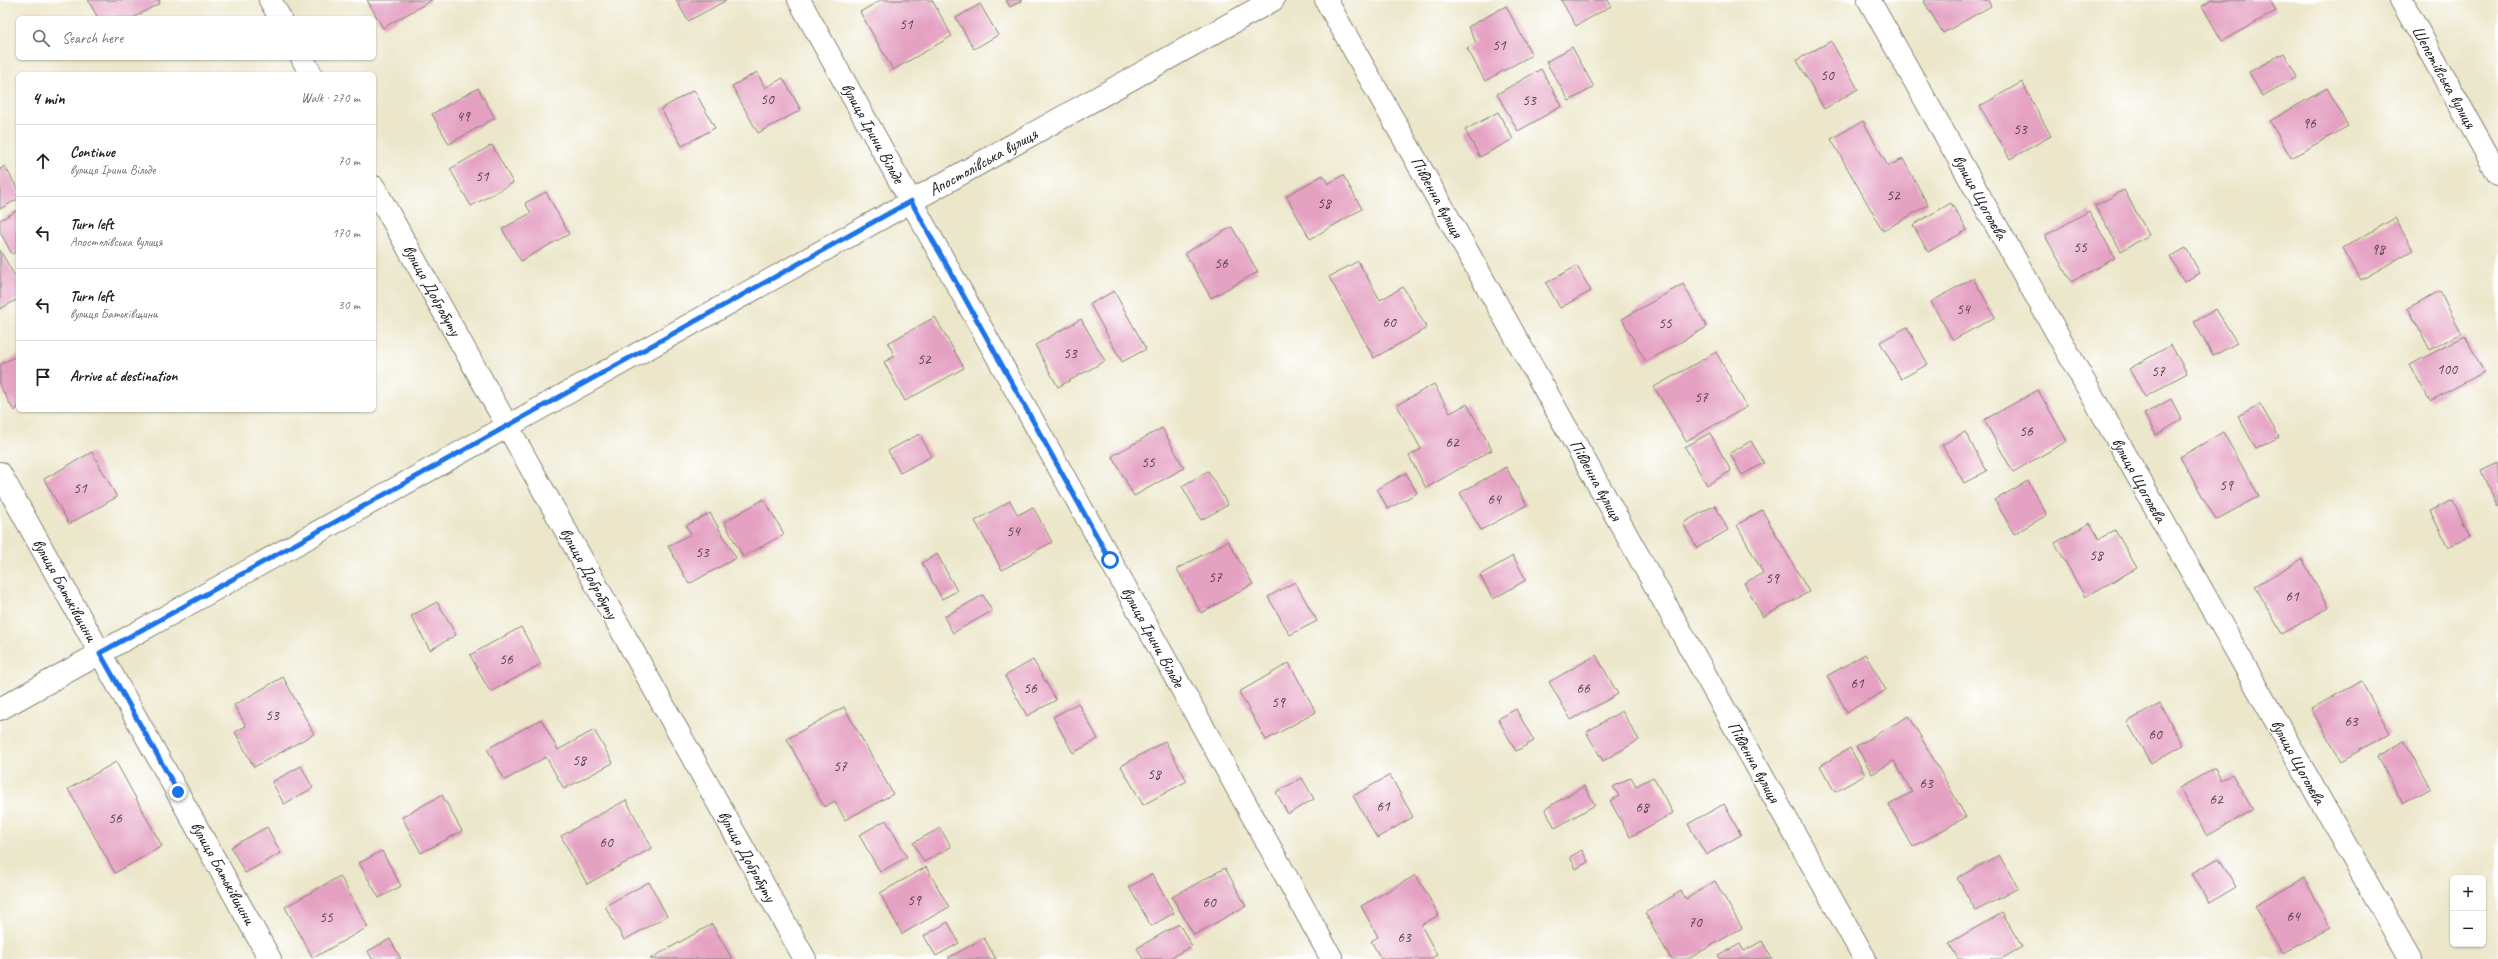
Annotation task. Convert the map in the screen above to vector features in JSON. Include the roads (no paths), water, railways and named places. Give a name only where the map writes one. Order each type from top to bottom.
[{"type":"street","points":[[270,0],[279,16]]},
{"type":"street","name":"вулиця Ірини Вільде","points":[[799,0],[1332,959]]},
{"type":"street","name":"Апостолівська вулиця","points":[[0,709],[1273,0]]},
{"type":"street","name":"Південна вулиця","points":[[1326,0],[1865,959]]},
{"type":"street","name":"вулиця Щоголєва","points":[[1869,0],[2410,959]]},
{"type":"street","name":"Шепетівська вулиця","points":[[2401,0],[2498,174]]},
{"type":"street","points":[[303,60],[310,72]]},
{"type":"street","name":"вулиця Добробуту","points":[[376,191],[805,959]]},
{"type":"street","name":"вулиця Батьківщини","points":[[0,474],[270,959]]}]
